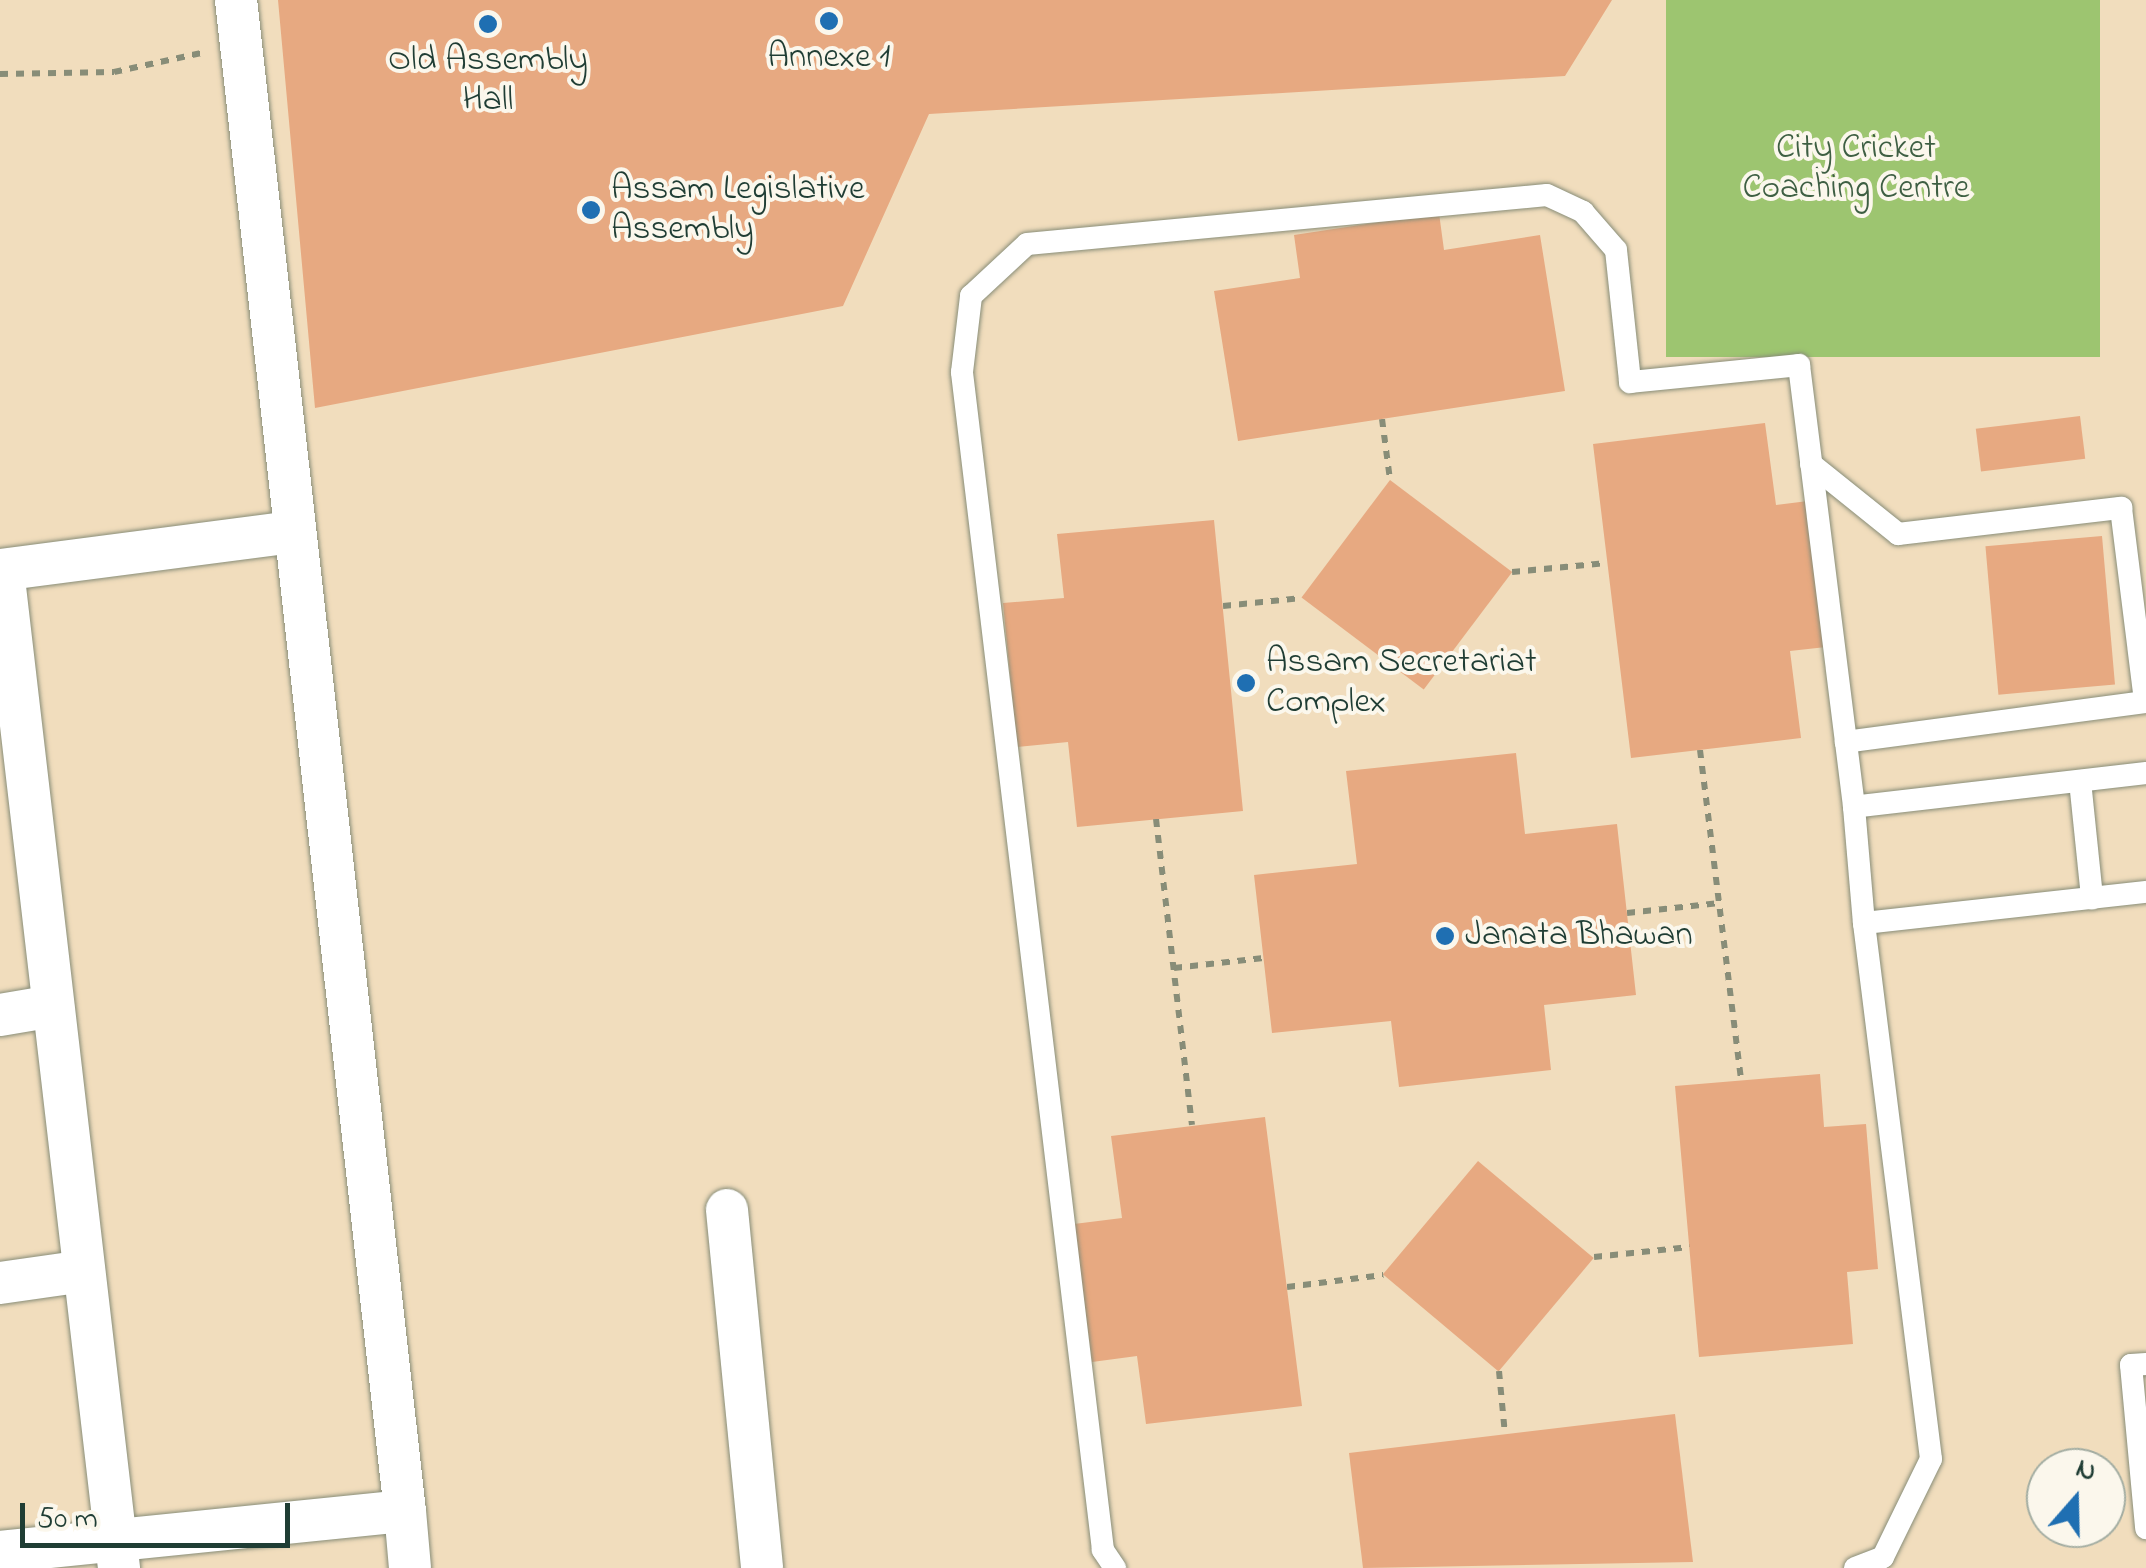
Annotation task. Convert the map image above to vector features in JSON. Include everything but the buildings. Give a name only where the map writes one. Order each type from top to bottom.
[{"type":"street","points":[[236,0],[410,1568]]},
{"type":"street","points":[[117,1553],[53,1006],[15,808],[1,570],[294,532]]},
{"type":"street","points":[[0,1014],[53,1006]]},
{"type":"street","points":[[727,1210],[762,1568]]},
{"type":"street","points":[[0,1282],[84,1271]]},
{"type":"street","points":[[0,1552],[117,1553],[404,1511]]},
{"type":"lane","points":[[1115,1568],[1103,1550],[962,372],[972,296],[1027,244],[1546,195],[1582,212],[1616,250],[1630,382],[1799,365],[1931,1459],[1883,1557],[1856,1568]]},
{"type":"lane","points":[[1811,464],[1898,534],[2121,508],[2124,528],[2145,702],[1846,742]]},
{"type":"lane","points":[[1854,807],[2146,773]]},
{"type":"lane","points":[[2080,781],[2092,898]]},
{"type":"lane","points":[[1864,923],[2146,892]]},
{"type":"lane","points":[[2146,1364],[2131,1365],[2146,1528]]},
{"type":"path","points":[[0,74],[114,72],[241,44]]},
{"type":"path","points":[[1382,418],[1390,480]]},
{"type":"path","points":[[1512,572],[1608,563]]},
{"type":"path","points":[[1223,606],[1302,598]]},
{"type":"path","points":[[1700,750],[1741,1081]]},
{"type":"path","points":[[1156,819],[1192,1126]]},
{"type":"path","points":[[1627,913],[1719,903]]},
{"type":"path","points":[[1174,968],[1263,958]]},
{"type":"path","points":[[1594,1257],[1689,1246]]},
{"type":"path","points":[[1287,1287],[1384,1275]]},
{"type":"path","points":[[1499,1371],[1506,1434]]},
{"type":"green space","name":"City Cricket Coaching Centre","points":[[1666,0],[2100,0],[2100,357],[1666,357]]},
{"type":"place","name":"Annexe 1","points":[[829,21]]},
{"type":"place","name":"Old Assembly Hall","points":[[488,24]]},
{"type":"place","name":"Assam Legislative Assembly","points":[[591,210]]},
{"type":"place","name":"Assam Secretariat Complex","points":[[1246,683]]},
{"type":"place","name":"Janata Bhawan","points":[[1445,936]]}]
